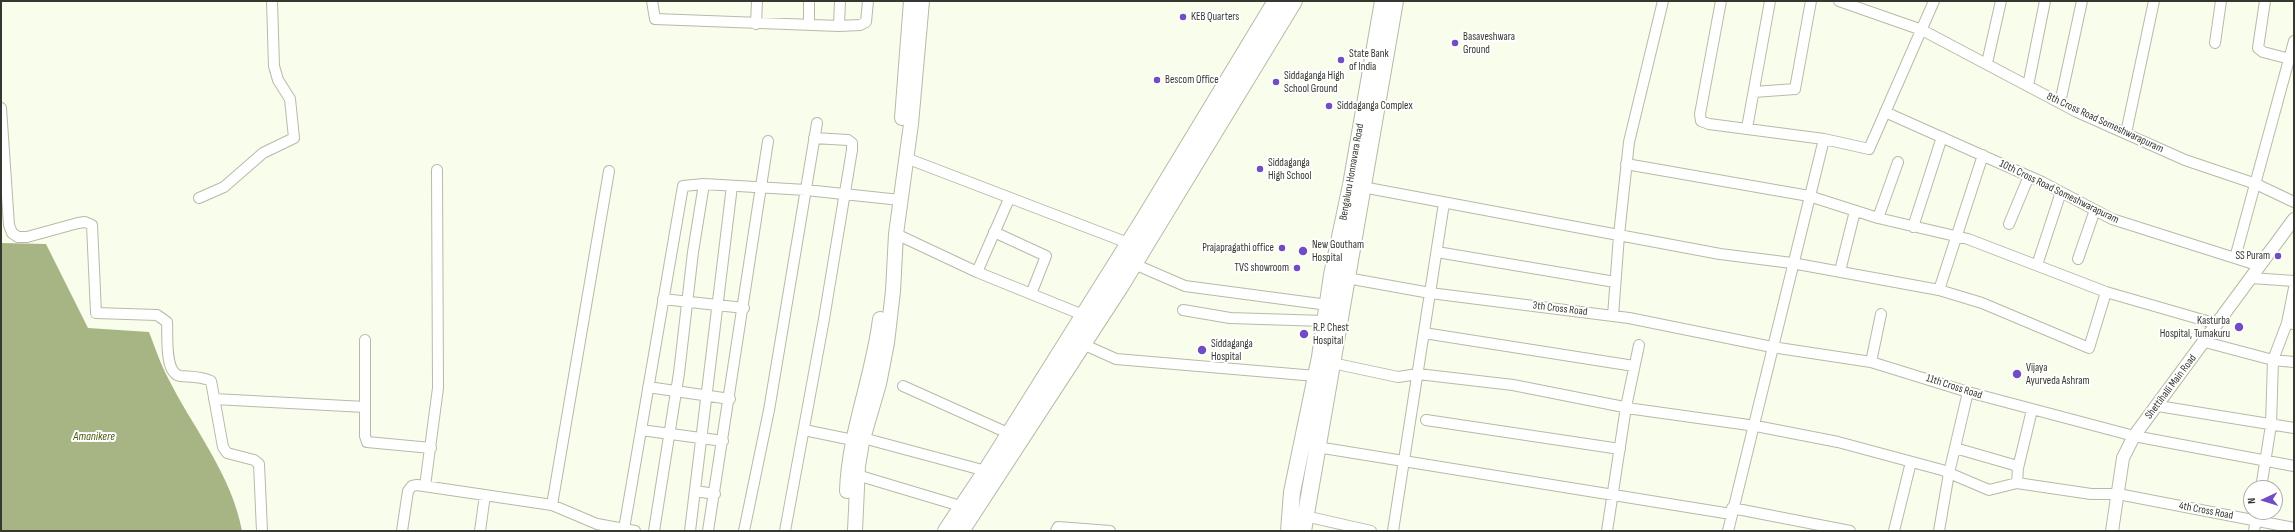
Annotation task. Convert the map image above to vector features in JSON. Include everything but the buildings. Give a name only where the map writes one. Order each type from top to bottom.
[{"type":"main road","points":[[846,531],[848,468],[879,384],[887,343],[893,291],[897,200],[911,1]]},
{"type":"main road","points":[[855,531],[858,439],[878,335],[897,200],[906,158],[914,100],[922,1]]},
{"type":"main road","points":[[946,531],[968,508],[1076,341],[1083,315],[1276,1]]},
{"type":"main road","points":[[961,531],[968,508],[986,471],[1010,434],[1076,341],[1134,264],[1294,1]]},
{"type":"main road","name":"Bengaluru Honnavara Road","points":[[1304,524],[1347,278],[1357,186],[1383,1]]},
{"type":"main road","name":"Bengaluru Honnavara Road","points":[[1289,531],[1292,492],[1316,376],[1328,305],[1357,186],[1395,1]]},
{"type":"street","points":[[199,198],[224,187],[263,154],[294,138],[290,99],[276,74],[272,1]]},
{"type":"street","points":[[652,1],[655,19],[838,26],[860,25],[866,22],[868,1]]},
{"type":"street","points":[[756,24],[757,1]]},
{"type":"street","points":[[809,1],[809,25]]},
{"type":"street","points":[[838,26],[840,1]]},
{"type":"street","points":[[1613,316],[1626,164],[1634,121],[1663,1]]},
{"type":"street","points":[[1721,1],[1700,114],[1701,121],[1824,139],[1869,149],[1934,1]]},
{"type":"street","points":[[1747,128],[1770,1]]},
{"type":"street","points":[[1754,92],[1795,88],[1812,1]]},
{"type":"street","name":"8th Cross Road Someshwarapuram","points":[[1839,1],[1922,30],[1987,63],[2060,103],[2185,160],[2256,184],[2294,202]]},
{"type":"street","points":[[1987,63],[2001,1]]},
{"type":"street","points":[[2028,86],[2044,1]]},
{"type":"street","points":[[2060,103],[2082,1]]},
{"type":"street","points":[[2126,133],[2154,1]]},
{"type":"street","points":[[2214,42],[2221,1]]},
{"type":"street","points":[[2265,1],[2258,48],[2263,52],[2292,55]]},
{"type":"street","points":[[2235,258],[2292,55],[2294,41]]},
{"type":"street","points":[[1,108],[9,225],[12,233],[18,237],[27,237],[78,223],[85,222],[92,225],[96,313],[157,315],[167,322],[170,365],[172,373],[178,376],[205,378],[210,381],[223,448],[227,453],[254,460],[259,464],[262,531]]},
{"type":"street","name":"10th Cross Road Someshwarapuram","points":[[1885,112],[2029,176],[2112,219],[2260,266]]},
{"type":"street","points":[[744,531],[767,417],[817,123]]},
{"type":"street","points":[[1913,227],[1942,137]]},
{"type":"street","points":[[785,531],[846,194],[852,143],[848,140],[814,138]]},
{"type":"street","points":[[1728,531],[1731,511],[1752,425],[1824,139]]},
{"type":"street","points":[[708,531],[744,308],[768,141]]},
{"type":"street","points":[[1939,290],[1955,237],[1983,155]]},
{"type":"street","points":[[906,158],[1009,199],[1128,243]]},
{"type":"street","points":[[1878,218],[1898,162]]},
{"type":"street","points":[[1626,164],[1809,196],[1878,218],[1977,242],[2106,292],[2218,324]]},
{"type":"street","points":[[425,486],[431,448],[438,380],[437,170]]},
{"type":"street","points":[[552,505],[609,171]]},
{"type":"street","points":[[2009,224],[2029,176]]},
{"type":"street","points":[[624,529],[681,190],[683,186],[688,184],[704,184],[806,190],[897,200]]},
{"type":"street","points":[[654,531],[676,391],[704,184]]},
{"type":"street","points":[[690,531],[716,304],[732,186]]},
{"type":"street","points":[[1357,186],[1720,254],[1792,263],[1939,290],[1982,303],[2088,348],[2106,292]]},
{"type":"street","points":[[2037,265],[2061,192]]},
{"type":"street","points":[[977,272],[1009,199]]},
{"type":"street","points":[[1394,531],[1444,203]]},
{"type":"street","points":[[2078,259],[2095,210]]},
{"type":"street","points":[[1840,271],[1855,211]]},
{"type":"street","name":"Shettihalli Main Road","points":[[2112,531],[2123,458],[2134,436],[2158,406],[2294,219]]},
{"type":"street","points":[[994,232],[1046,256],[1031,294]]},
{"type":"street","points":[[896,234],[977,272],[1083,315]]},
{"type":"street","points":[[1437,252],[1615,282]]},
{"type":"street","points":[[1134,264],[1185,286],[1328,305]]},
{"type":"street","name":"3th Cross Road","points":[[1347,278],[1430,293],[1613,316],[1772,347]]},
{"type":"street","points":[[2251,278],[2294,281]]},
{"type":"street","points":[[2262,480],[2271,425],[2273,360],[2291,324],[2294,288]]},
{"type":"street","points":[[663,300],[716,304],[744,308]]},
{"type":"street","points":[[1183,310],[1230,318],[1325,321]]},
{"type":"street","points":[[1871,362],[1881,314]]},
{"type":"street","points":[[1424,333],[1634,366]]},
{"type":"street","points":[[365,340],[365,407],[367,442],[431,448]]},
{"type":"street","points":[[1076,341],[1116,359],[1316,376]]},
{"type":"street","points":[[2205,342],[2273,360],[2294,362]]},
{"type":"street","points":[[1607,531],[1626,407],[1639,345]]},
{"type":"street","name":"11th Cross Road","points":[[1772,347],[1871,362],[1968,392],[2134,436],[2294,466]]},
{"type":"street","points":[[1332,363],[1398,377],[1418,374],[1513,385],[1626,407],[1752,425],[1838,442],[1911,462],[1949,473],[1989,490],[2017,483],[2018,468],[2032,410]]},
{"type":"street","points":[[903,386],[1010,434]]},
{"type":"street","points":[[648,387],[730,399]]},
{"type":"street","points":[[1939,531],[1949,473],[1968,392]]},
{"type":"street","points":[[214,399],[365,407]]},
{"type":"street","points":[[2158,406],[2294,428]]},
{"type":"street","points":[[1426,420],[1620,449]]},
{"type":"street","points":[[641,430],[723,441]]},
{"type":"street","points":[[804,430],[858,439],[986,471]]},
{"type":"street","points":[[1317,448],[1613,495],[1731,511],[1850,531]]},
{"type":"street","points":[[1955,448],[2018,468]]},
{"type":"street","points":[[1894,531],[1911,462]]},
{"type":"street","points":[[857,475],[968,508]]},
{"type":"street","name":"4th Cross Road","points":[[2017,483],[2091,494],[2118,494],[2294,528]]},
{"type":"street","points":[[402,531],[408,491],[412,486],[425,486],[552,505],[597,524],[635,531]]},
{"type":"street","points":[[695,491],[715,494]]},
{"type":"street","points":[[480,531],[485,495]]},
{"type":"street","points":[[1304,524],[1371,531]]},
{"type":"street","points":[[1056,531],[1058,528],[1110,531]]},
{"type":"water","name":"Amanikere","points":[[1,243],[46,244],[88,328],[149,332],[168,378],[211,452],[230,490],[242,531],[1,531]]},
{"type":"place","name":"KEB Quarters","points":[[1183,17]]},
{"type":"place","name":"Basaveshwara Ground","points":[[1455,43]]},
{"type":"place","name":"State Bank of India","points":[[1341,60]]},
{"type":"place","name":"Bescom Office","points":[[1157,80]]},
{"type":"place","name":"Siddaganga High School Ground","points":[[1276,82]]},
{"type":"place","name":"Siddaganga Complex","points":[[1329,106]]},
{"type":"place","name":"Siddaganga High School","points":[[1260,169]]},
{"type":"place","name":"Prajapragathi office","points":[[1282,248]]},
{"type":"place","name":"New Goutham Hospital","points":[[1303,251]]},
{"type":"place","name":"SS Puram","points":[[2278,256]]},
{"type":"place","name":"TVS showroom","points":[[1297,268]]},
{"type":"place","name":"Kasturba Hospital, Tumakuru","points":[[2239,327]]},
{"type":"place","name":"R.P. Chest Hospital","points":[[1304,334]]},
{"type":"place","name":"Siddaganga Hospital","points":[[1202,350]]},
{"type":"place","name":"Vijaya Ayurveda Ashram","points":[[2017,374]]}]
